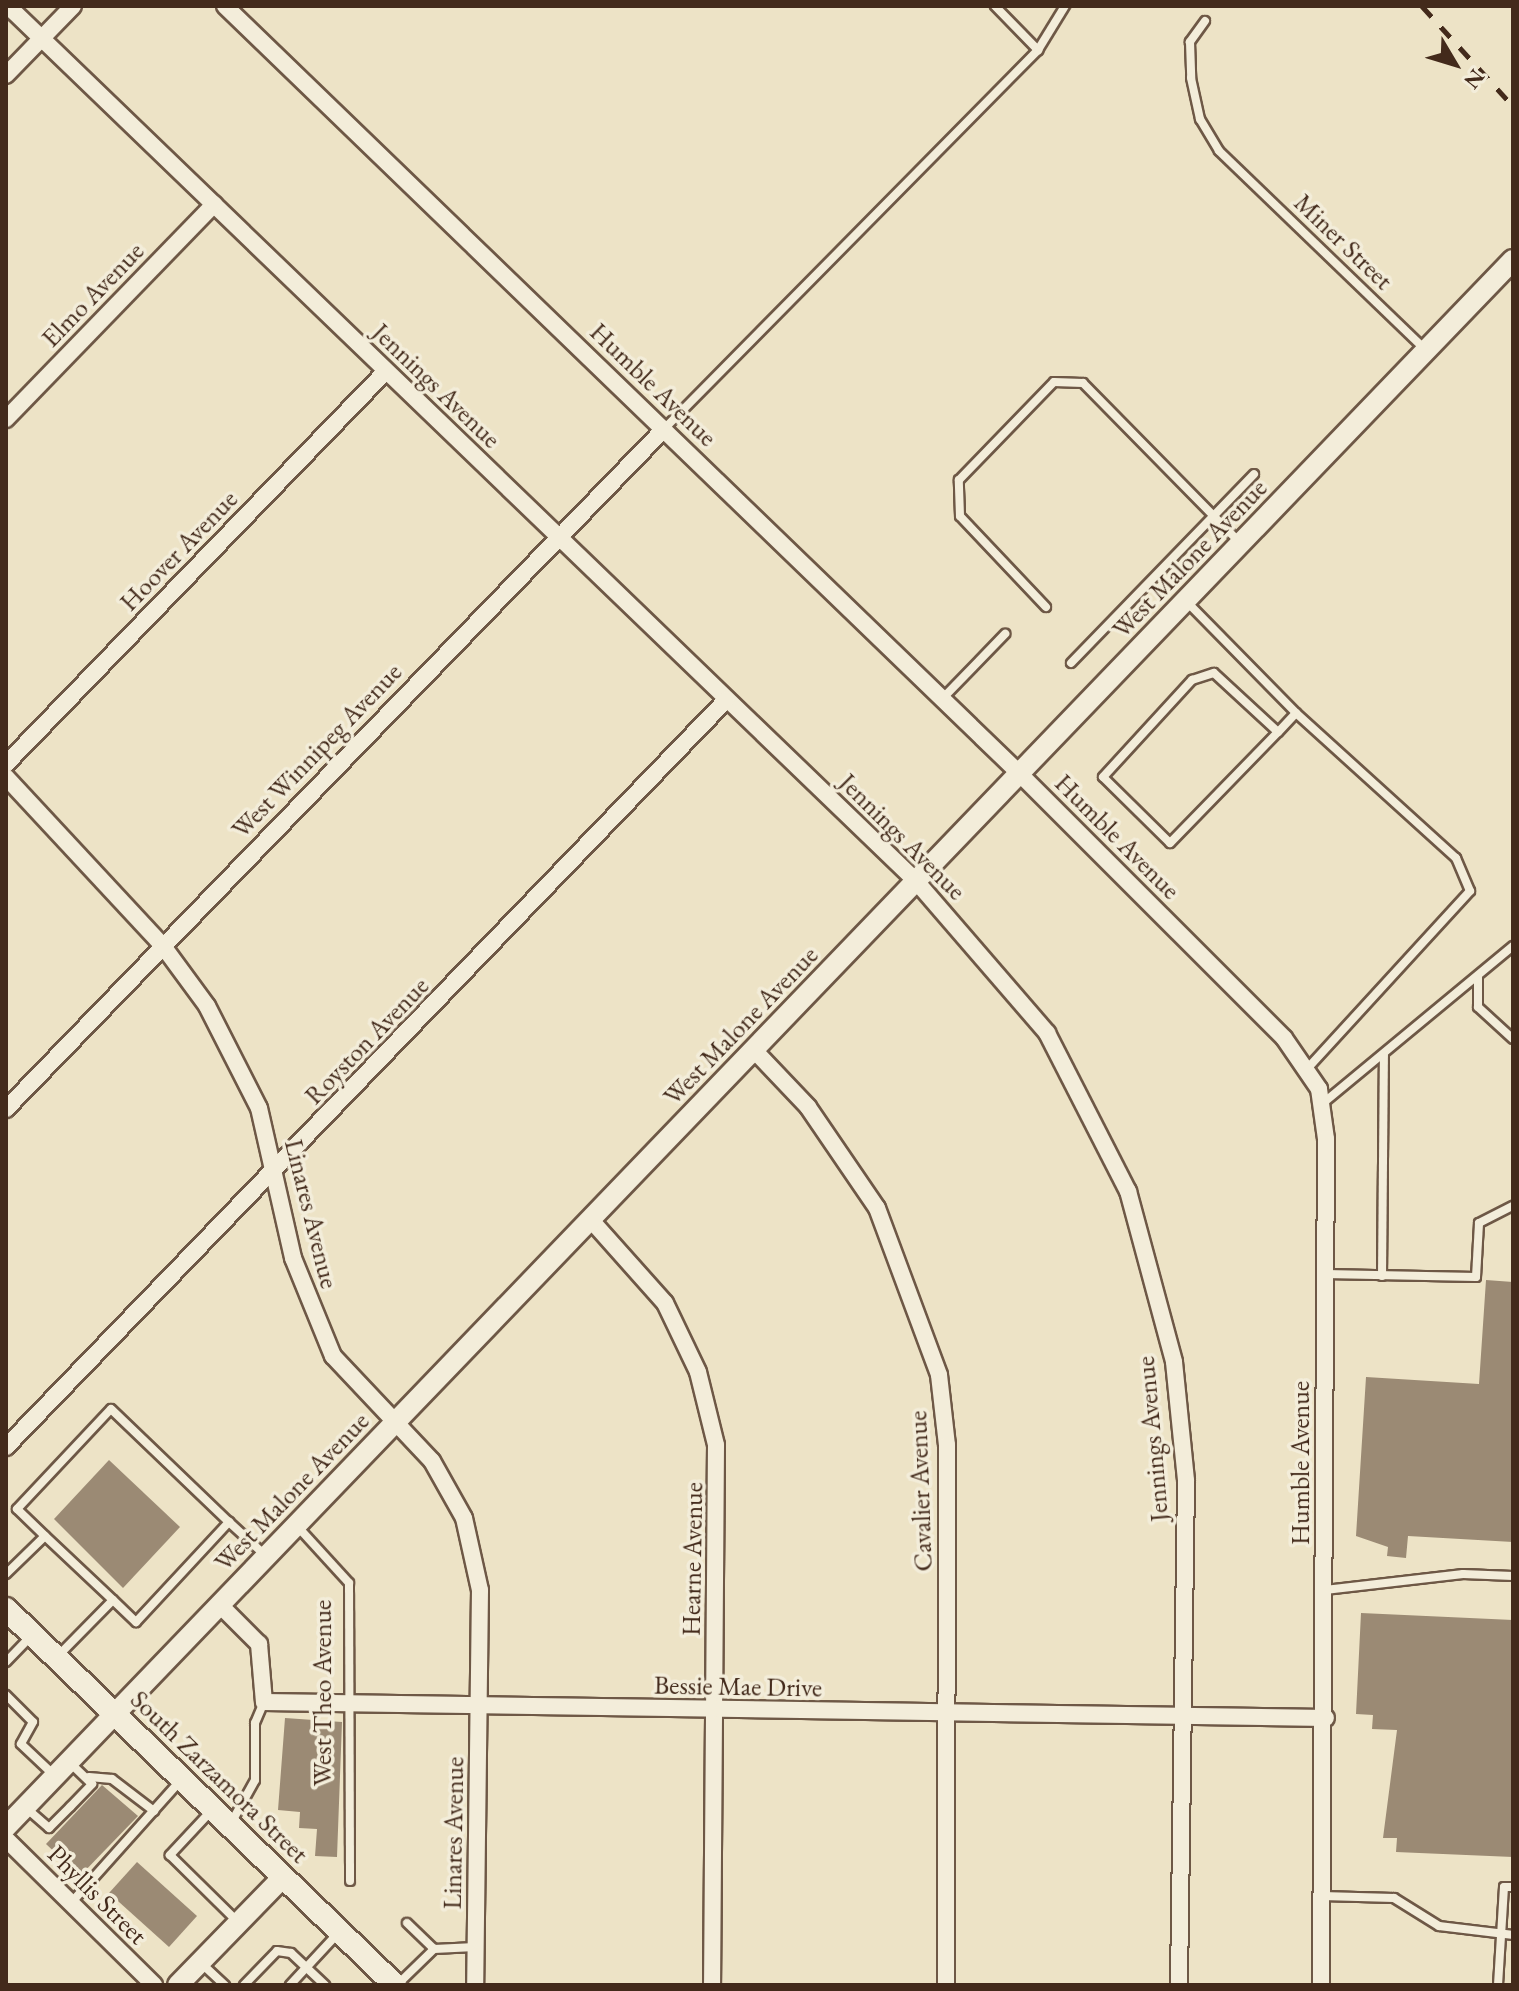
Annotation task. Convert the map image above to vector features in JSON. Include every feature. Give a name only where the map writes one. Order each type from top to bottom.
[{"type":"main road","name":"South Zarzamora Street","points":[[6,1609],[396,1985]]},
{"type":"street","name":"Jennings Avenue","points":[[8,6],[916,881],[1047,1033],[1123,1181],[1155,1276],[1174,1362],[1186,1481],[1179,1985]]},
{"type":"street","points":[[6,75],[73,6]]},
{"type":"street","name":"Humble Avenue","points":[[225,6],[1020,774],[1307,1069],[1321,1104],[1324,1274],[1326,1718],[1321,1985]]},
{"type":"street","name":"Elmo Avenue","points":[[6,419],[214,204]]},
{"type":"street","name":"West Malone Avenue","points":[[6,1827],[1513,260]]},
{"type":"street","name":"Hoover Avenue","points":[[6,764],[386,371]]},
{"type":"street","name":"West Winnipeg Avenue","points":[[6,1109],[557,536],[664,429]]},
{"type":"street","name":"Royston Avenue","points":[[6,1447],[726,700]]},
{"type":"street","name":"Linares Avenue","points":[[6,777],[163,946],[236,1055],[275,1171],[293,1258],[333,1356],[442,1474],[472,1542],[480,1708],[475,1985]]},
{"type":"street","name":"Cavalier Avenue","points":[[754,1050],[845,1156],[883,1222],[926,1326],[947,1445],[949,1714],[946,1985]]},
{"type":"street","name":"Hearne Avenue","points":[[591,1220],[665,1303],[707,1401],[718,1474],[712,1985]]},
{"type":"street","points":[[219,1604],[259,1644],[264,1702]]},
{"type":"street","name":"Bessie Mae Drive","points":[[264,1702],[480,1708],[1326,1718]]},
{"type":"street","name":"Phyllis Street","points":[[6,1839],[154,1985]]},
{"type":"street","points":[[178,1985],[283,1877]]},
{"type":"lane","points":[[995,6],[1038,50]]},
{"type":"lane","points":[[664,429],[1038,50],[1065,6]]},
{"type":"lane","name":"Miner Street","points":[[1205,21],[1190,42],[1191,78],[1200,119],[1232,162],[1426,350]]},
{"type":"lane","points":[[1046,607],[960,516],[959,480],[1054,382],[1083,383],[1215,514],[1241,544]]},
{"type":"lane","points":[[1071,663],[1254,474]]},
{"type":"lane","points":[[1186,601],[1296,713],[1456,858],[1470,891],[1307,1069]]},
{"type":"lane","points":[[941,699],[1005,634]]},
{"type":"lane","points":[[1278,732],[1214,673],[1192,680],[1103,777],[1170,843],[1278,732],[1296,713]]},
{"type":"lane","points":[[1321,1104],[1513,946]]},
{"type":"lane","points":[[1478,976],[1478,1007],[1513,1039]]},
{"type":"lane","points":[[1382,1276],[1384,1054]]},
{"type":"lane","points":[[1324,1274],[1476,1277],[1479,1223],[1513,1206]]},
{"type":"lane","points":[[229,1522],[136,1622],[17,1509],[111,1409],[266,1556]]},
{"type":"lane","name":"West Theo Avenue","points":[[297,1525],[349,1583],[350,1881]]},
{"type":"lane","points":[[6,1574],[45,1536]]},
{"type":"lane","points":[[1325,1590],[1463,1574],[1513,1576]]},
{"type":"lane","points":[[56,1658],[113,1600]]},
{"type":"lane","points":[[6,1662],[32,1635]]},
{"type":"lane","points":[[6,1695],[33,1722],[21,1744],[62,1769],[89,1777],[112,1779],[154,1811]]},
{"type":"lane","points":[[239,1923],[170,1855],[221,1817],[255,1780],[255,1723],[264,1702]]},
{"type":"lane","points":[[25,1807],[49,1828],[92,1784],[89,1777]]},
{"type":"lane","points":[[71,1903],[182,1780]]},
{"type":"lane","points":[[1498,1985],[1504,1887],[1513,1887]]},
{"type":"lane","points":[[1322,1896],[1394,1898],[1439,1926],[1513,1935]]},
{"type":"lane","points":[[407,1923],[434,1949]]},
{"type":"lane","points":[[290,1985],[340,1932]]},
{"type":"lane","points":[[396,1985],[434,1949],[476,1947]]},
{"type":"lane","points":[[244,1985],[277,1951],[307,1967],[325,1985]]},
{"type":"lane","points":[[200,1962],[225,1985]]},
{"type":"building","points":[[1486,1280],[1513,1282],[1513,1542],[1408,1536],[1406,1558],[1387,1556],[1388,1547],[1356,1536],[1366,1377],[1479,1384]]},
{"type":"building","points":[[109,1460],[180,1527],[123,1588],[54,1519]]},
{"type":"building","points":[[1361,1613],[1513,1620],[1513,1857],[1396,1852],[1397,1838],[1383,1838],[1397,1730],[1372,1729],[1373,1715],[1356,1714]]},
{"type":"building","points":[[285,1718],[342,1722],[337,1857],[315,1856],[317,1829],[299,1828],[300,1812],[278,1810]]},
{"type":"building","points":[[102,1785],[138,1816],[80,1876],[46,1844]]},
{"type":"building","points":[[137,1862],[197,1916],[169,1947],[109,1893]]},
{"type":"railway","points":[[1422,6],[1513,106]]}]
